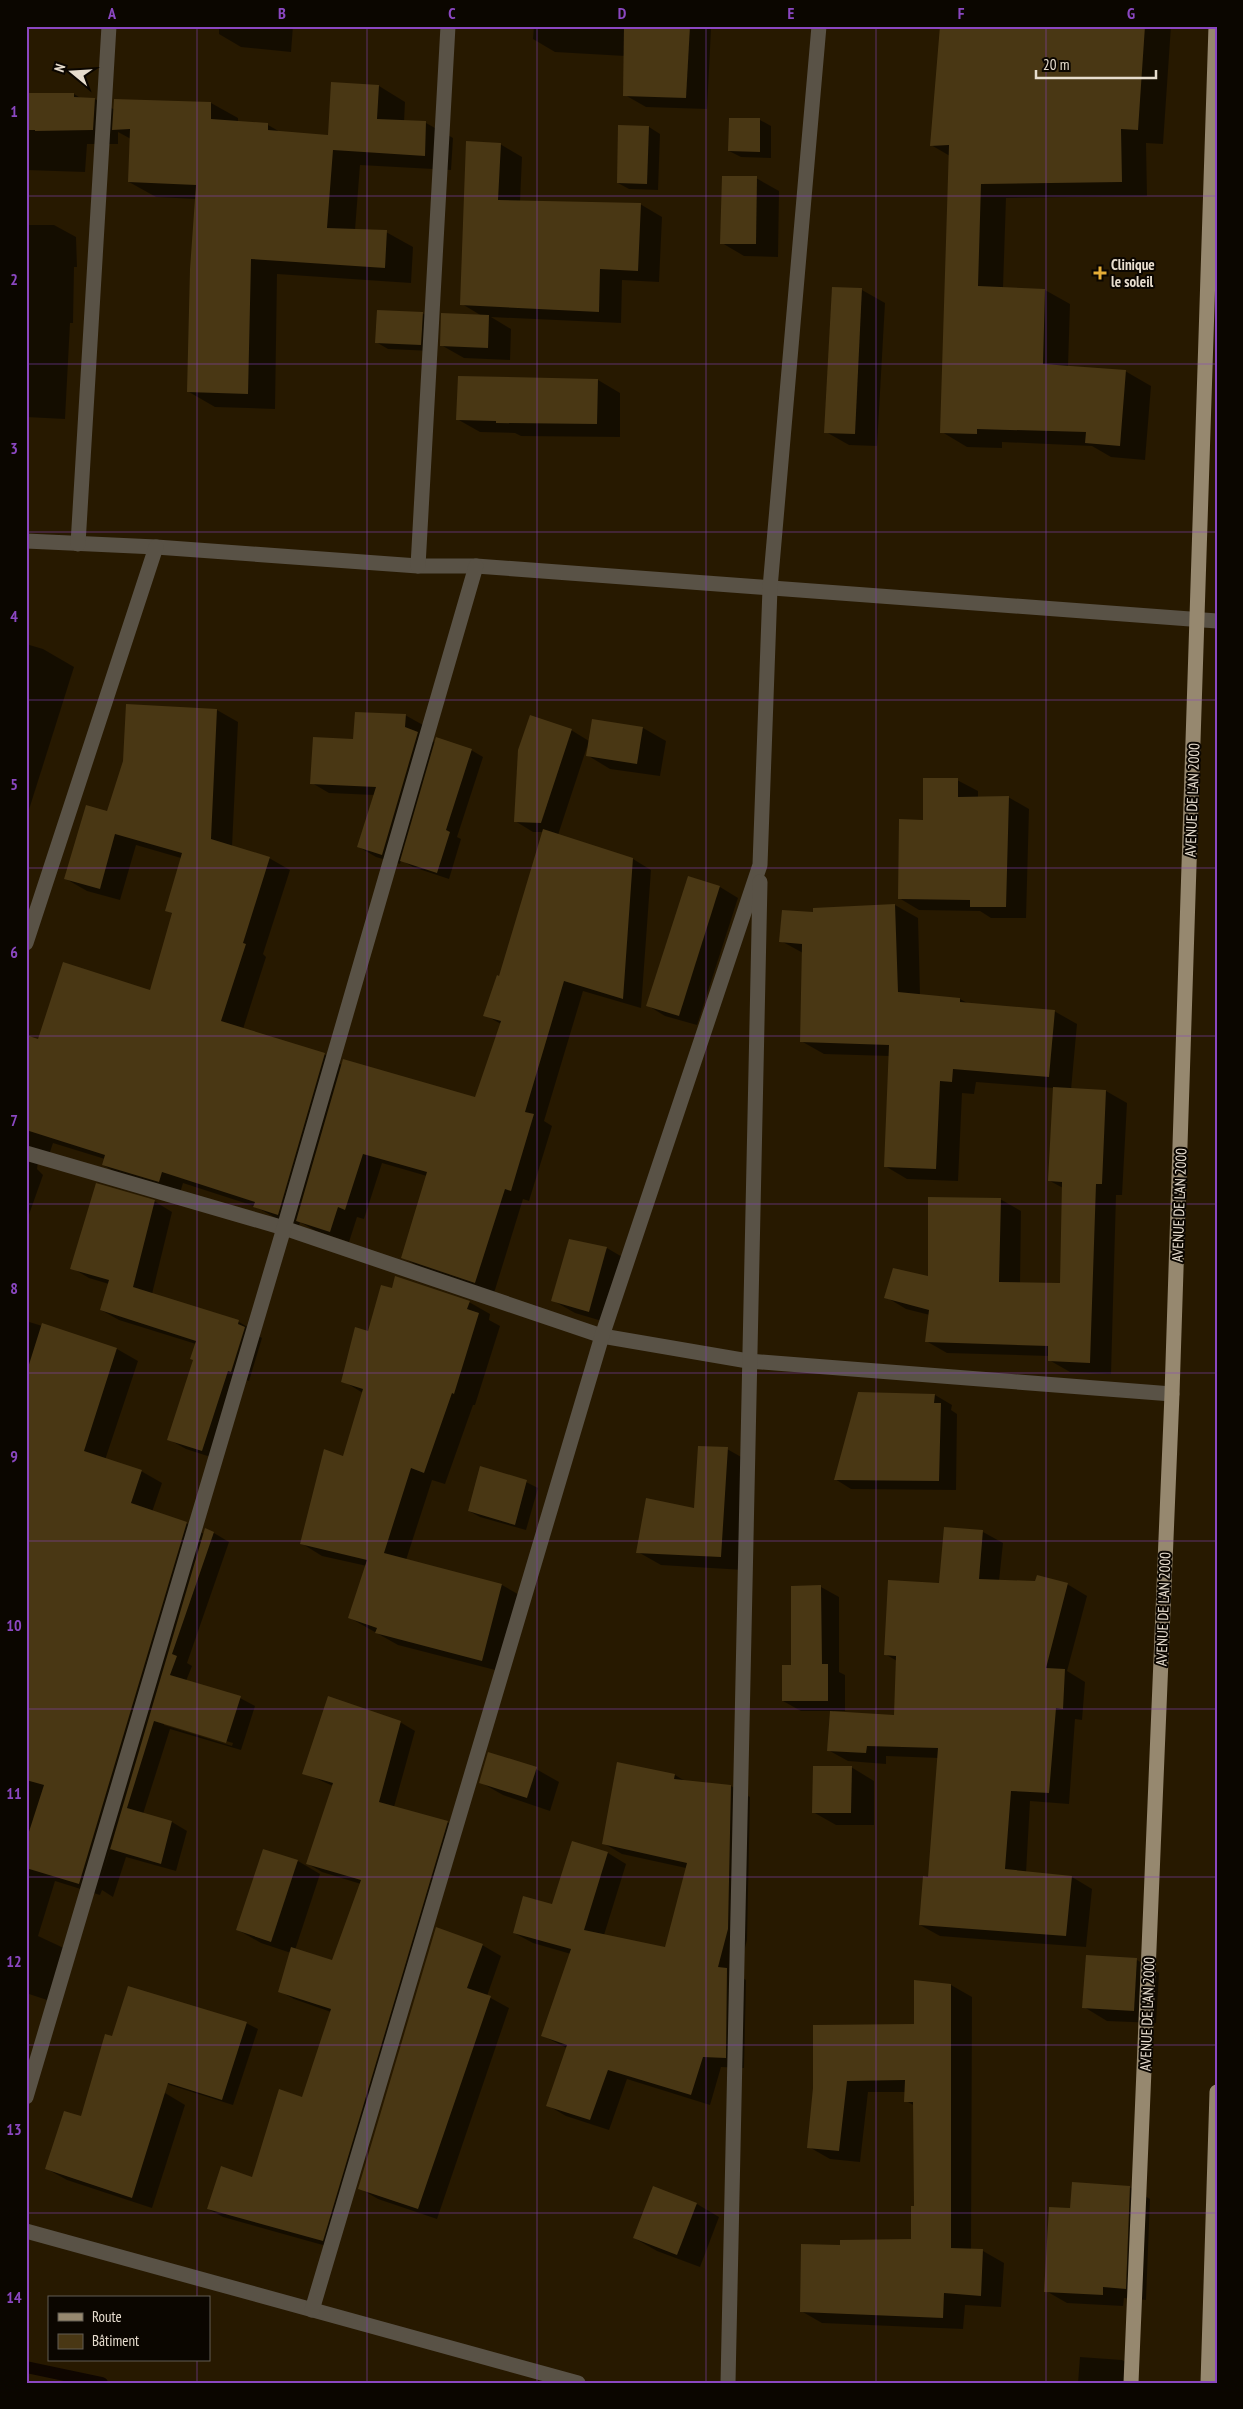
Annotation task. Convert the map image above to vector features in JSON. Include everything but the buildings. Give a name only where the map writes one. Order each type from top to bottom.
[{"type":"main road","name":"AVENUE DE L'AN 2000","points":[[1131,2383],[1172,1394],[1216,26]]},
{"type":"main road","points":[[1208,2383],[1217,2092]]},
{"type":"street","points":[[78,544],[109,26]]},
{"type":"street","points":[[418,566],[448,26]]},
{"type":"street","points":[[728,2383],[748,1361],[760,865],[770,588],[818,26]]},
{"type":"street","points":[[26,541],[156,547],[418,566],[476,566],[1217,621]]},
{"type":"street","points":[[26,943],[156,547]]},
{"type":"street","points":[[26,2097],[284,1228],[476,566]]},
{"type":"street","points":[[312,2310],[602,1336],[760,865]]},
{"type":"street","points":[[26,1153],[284,1228],[602,1336],[748,1361],[1172,1394]]},
{"type":"street","points":[[26,2231],[578,2383]]},
{"type":"waterway","points":[[26,2367],[102,2383]]},
{"type":"place","name":"Clinique le soleil","points":[[1100,273]]}]
